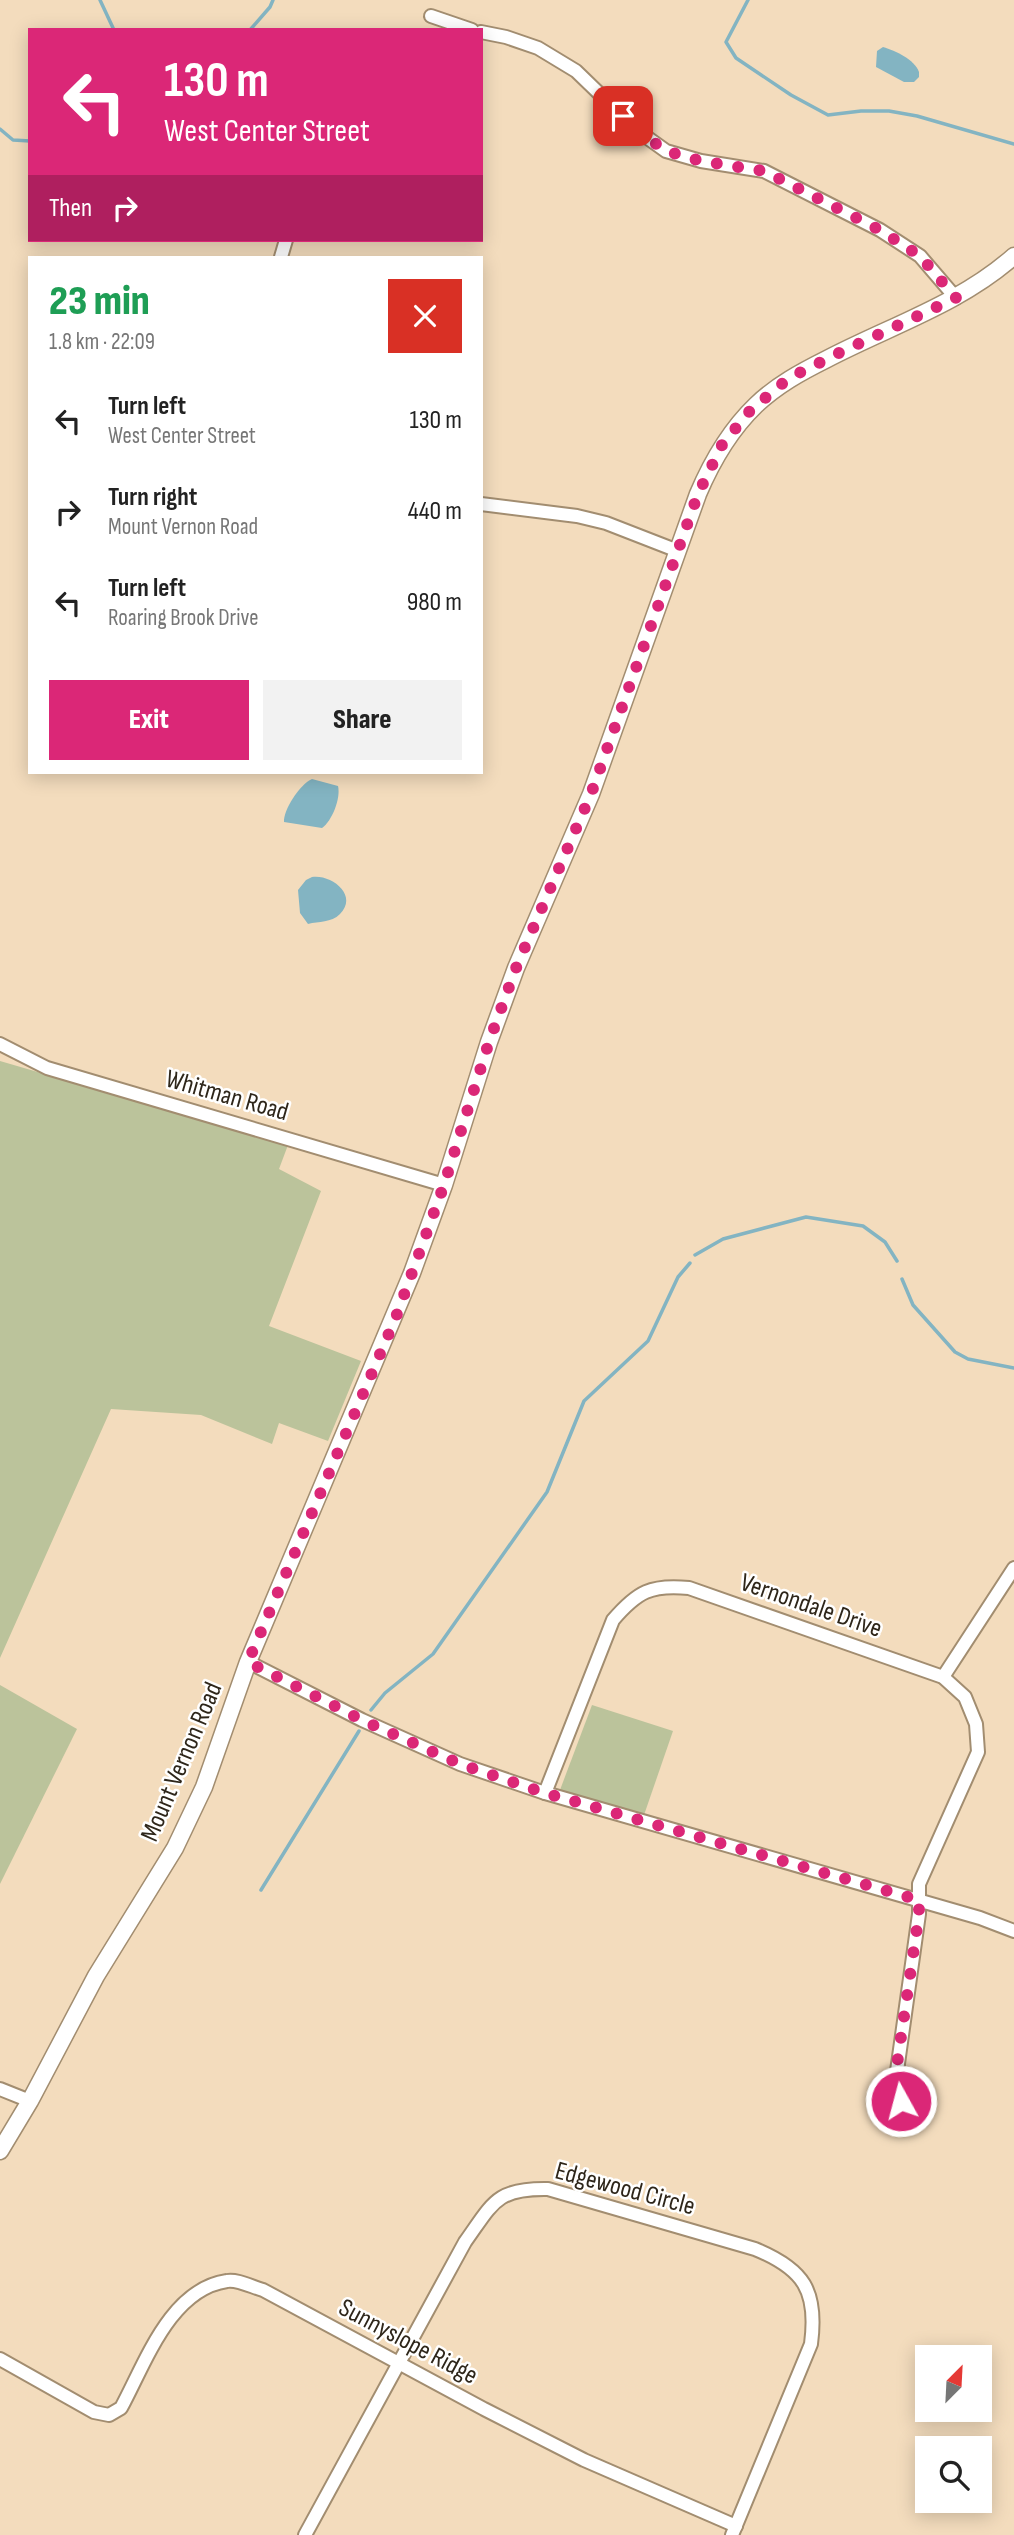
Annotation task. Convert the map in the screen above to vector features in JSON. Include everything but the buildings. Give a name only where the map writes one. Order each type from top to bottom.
[{"type":"main road","name":"Mount Vernon Road","points":[[0,2151],[30,2101],[96,1976],[176,1848],[204,1787],[248,1662],[396,1317],[444,1185],[489,1042],[516,968],[591,794],[710,466],[722,445],[757,404],[791,377],[956,298],[1014,256]]},
{"type":"street","points":[[431,16],[466,28]]},
{"type":"street","points":[[483,33],[538,48],[576,71],[638,131],[666,151],[701,161],[764,171],[880,230],[920,256],[956,298]]},
{"type":"street","points":[[483,504],[577,516],[606,523],[678,551]]},
{"type":"street","name":"Whitman Road","points":[[0,1044],[47,1068],[444,1185]]},
{"type":"street","points":[[943,1677],[1014,1568]]},
{"type":"street","name":"Vernondale Drive","points":[[545,1793],[613,1620],[631,1599],[650,1590],[667,1586],[689,1588],[943,1677],[965,1697],[976,1724],[978,1752],[919,1884],[919,1914],[895,2078],[901,2101]]},
{"type":"street","points":[[248,1662],[362,1720],[460,1764],[545,1793],[919,1900],[1014,1931]]},
{"type":"street","points":[[0,2089],[30,2101]]},
{"type":"street","name":"Edgewood Circle","points":[[305,2535],[465,2242],[498,2198],[524,2189],[548,2189],[755,2249],[779,2259],[799,2275],[809,2295],[814,2320],[811,2344],[734,2531]]},
{"type":"street","name":"Sunnyslope Ridge","points":[[0,2359],[94,2412],[109,2415],[121,2408],[170,2317],[187,2299],[206,2287],[229,2280],[263,2290],[484,2409],[734,2531]]},
{"type":"green space","points":[[0,1061],[288,1145],[279,1169],[321,1191],[269,1326],[361,1361],[328,1441],[279,1423],[272,1444],[201,1415],[111,1409],[0,1658]]},
{"type":"green space","points":[[0,1685],[77,1729],[0,1884]]},
{"type":"green space","points":[[592,1705],[673,1731],[644,1815],[560,1790]]},
{"type":"water","points":[[883,47],[909,59],[917,67],[919,77],[914,82],[904,82],[876,67],[877,51]]},
{"type":"water","points":[[312,779],[338,786],[337,803],[329,820],[322,828],[284,822],[293,798],[302,786]]},
{"type":"water","points":[[312,877],[334,882],[344,893],[346,900],[345,907],[336,917],[308,924],[300,913],[298,890]]},
{"type":"waterway","points":[[100,0],[113,28]]},
{"type":"waterway","points":[[252,28],[273,0]]},
{"type":"waterway","points":[[748,0],[726,42],[736,58],[791,95],[828,115],[889,111],[917,116],[1014,144]]},
{"type":"waterway","points":[[0,129],[13,140],[28,141]]},
{"type":"waterway","points":[[695,1255],[723,1239],[806,1217],[863,1226],[885,1242],[897,1261]]},
{"type":"waterway","points":[[371,1710],[385,1693],[433,1654],[547,1492],[584,1401],[648,1341],[678,1277],[690,1263]]},
{"type":"waterway","points":[[902,1279],[913,1305],[955,1352],[968,1359],[1014,1368]]},
{"type":"waterway","points":[[261,1890],[359,1731]]},
{"type":"route","points":[[623,116],[638,131],[666,151],[701,161],[764,171],[880,230],[920,256],[956,298],[791,377],[749,412],[722,445],[710,466],[591,794],[516,968],[489,1042],[444,1185],[396,1317],[248,1662],[362,1720],[460,1764],[545,1793],[919,1900],[895,2078],[901,2101]]}]
